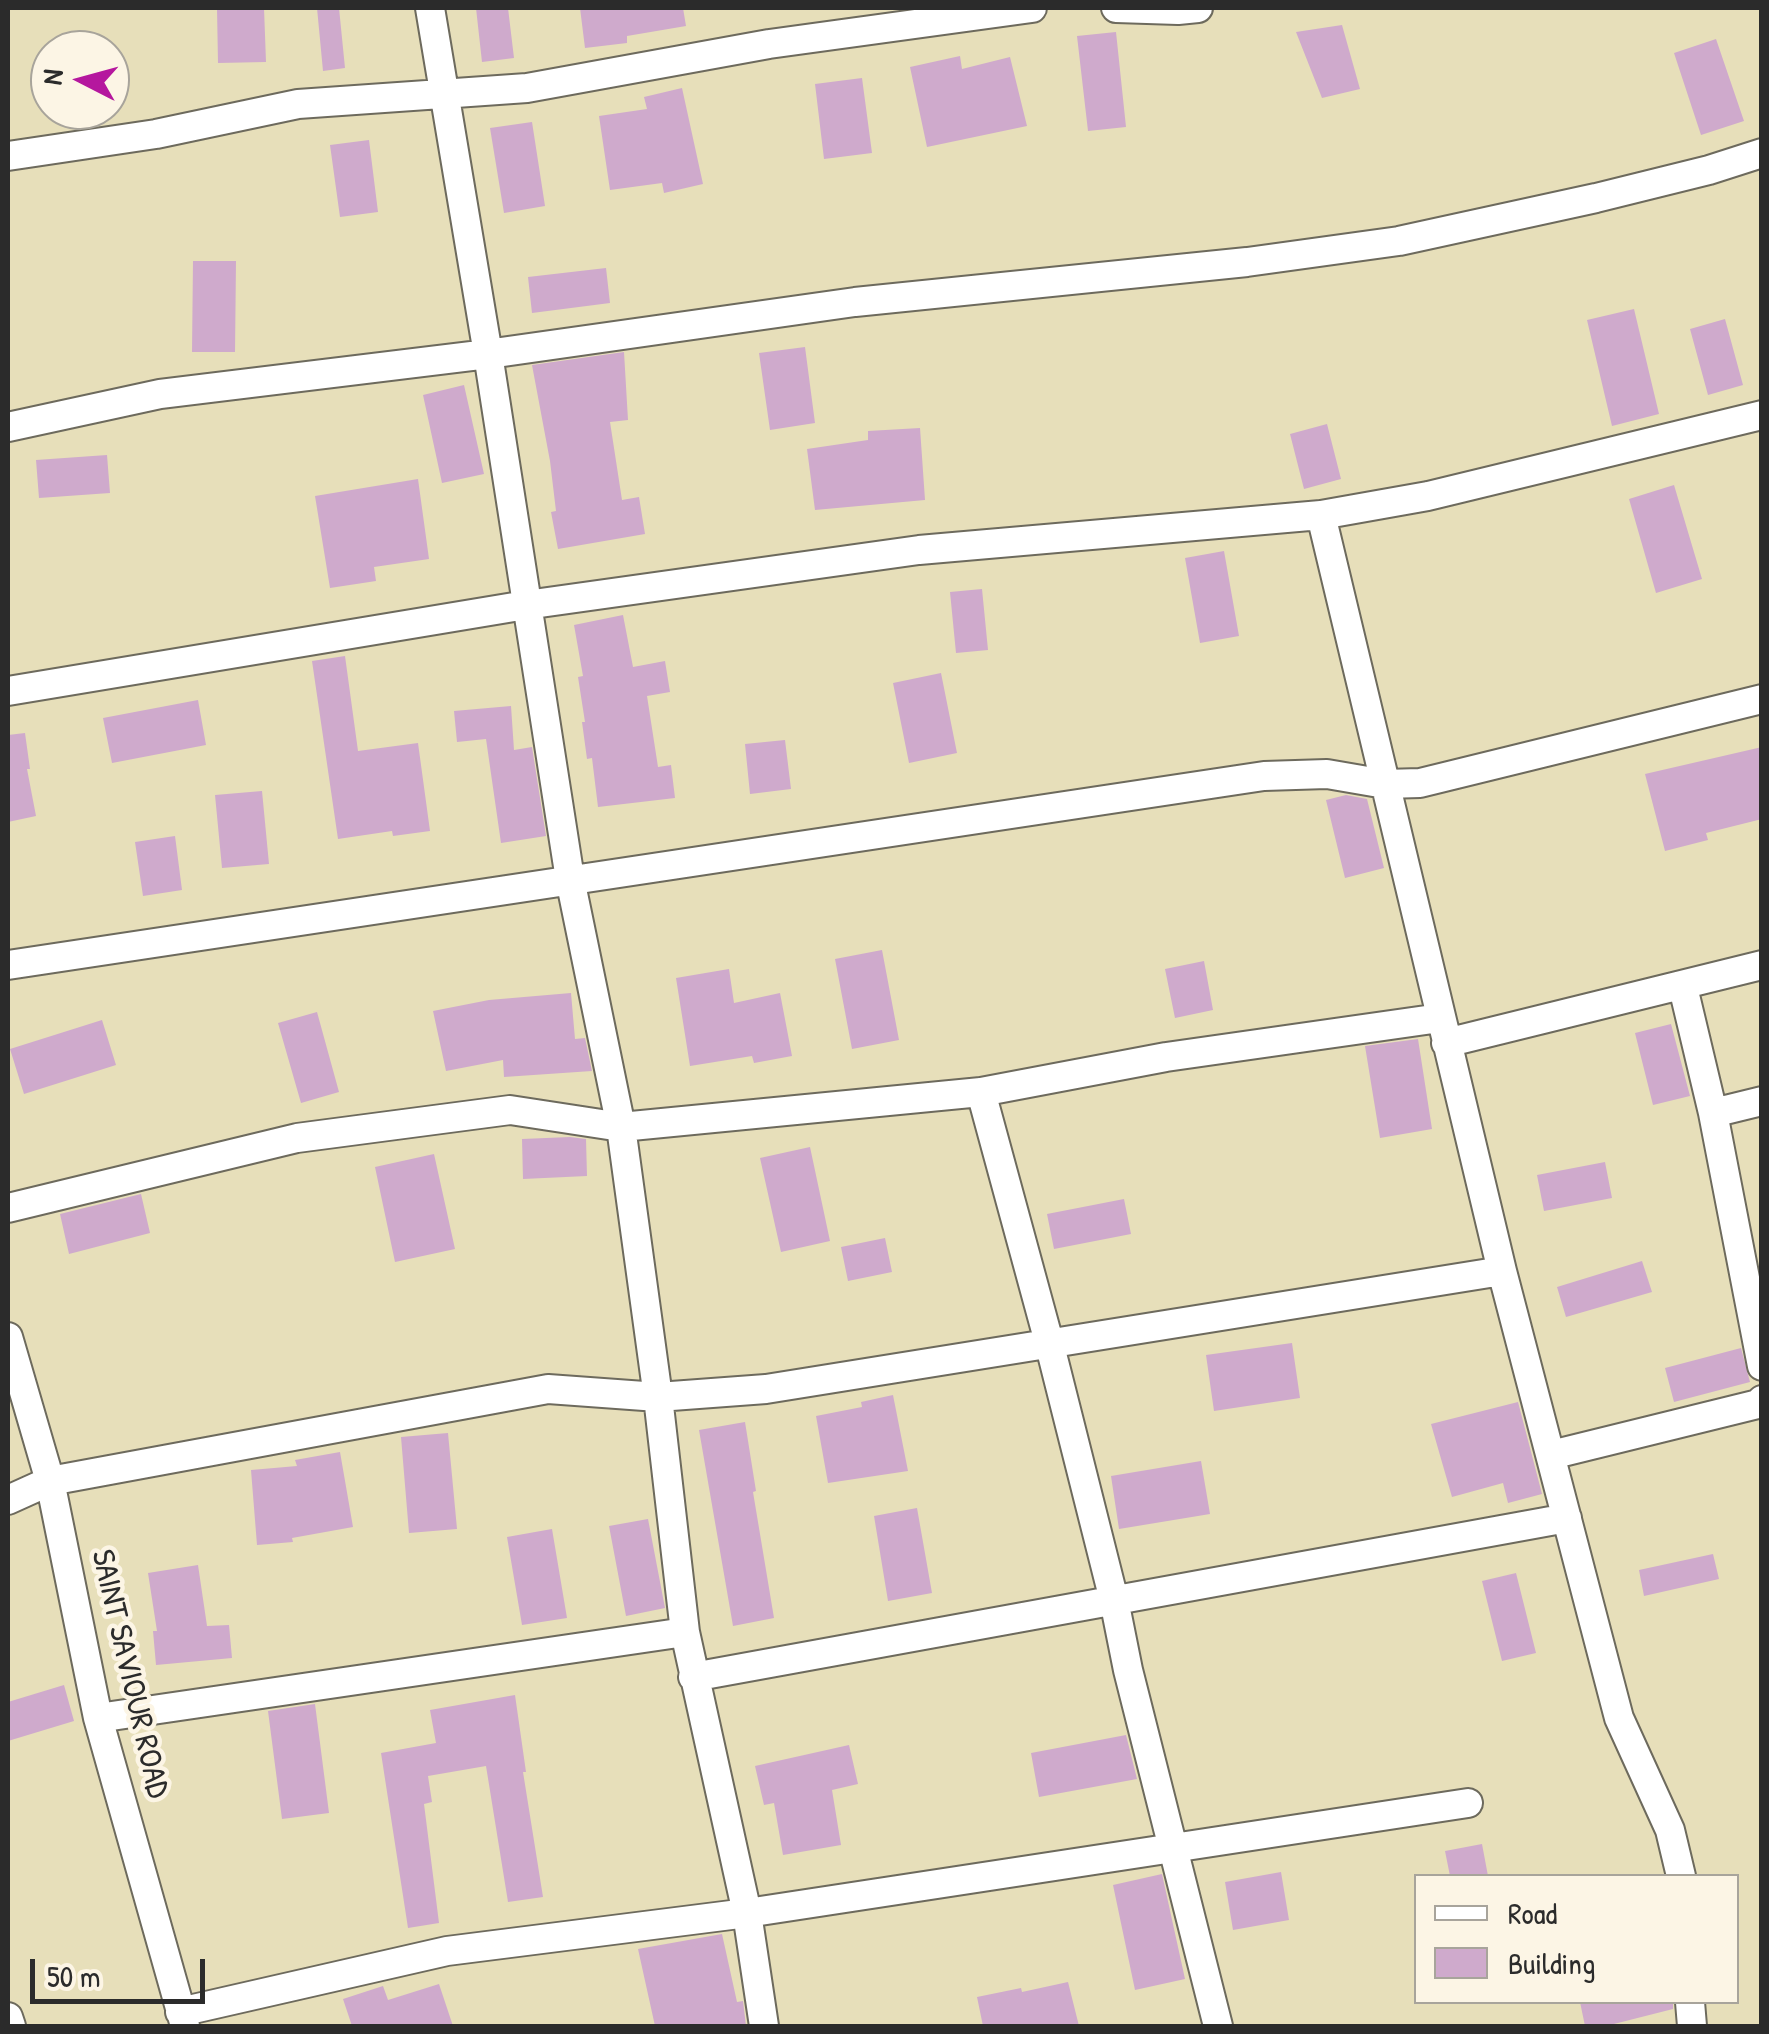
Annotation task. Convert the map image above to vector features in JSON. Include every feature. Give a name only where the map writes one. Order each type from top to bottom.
[{"type":"street","points":[[430,8],[570,879],[621,1127],[685,1632],[748,1913],[764,2026]]},
{"type":"street","points":[[8,156],[156,134],[298,104],[527,88],[769,44],[1032,8]]},
{"type":"street","points":[[1116,8],[1185,8]]},
{"type":"street","points":[[8,427],[160,394],[488,354],[855,302],[1192,268],[1399,241],[1634,189],[1762,153]]},
{"type":"street","points":[[8,691],[526,605],[919,550],[1320,514],[1428,496],[1762,415]]},
{"type":"street","points":[[1320,514],[1502,1270],[1619,1718],[1670,1830],[1681,1874]]},
{"type":"street","points":[[8,965],[1264,776],[1328,774],[1386,784],[1420,783],[1762,698]]},
{"type":"street","points":[[8,1208],[297,1138],[510,1110],[621,1127],[981,1092],[1166,1058],[1443,1031],[1683,986],[1762,964]]},
{"type":"street","points":[[1683,986],[1713,1113],[1760,1350]]},
{"type":"street","points":[[981,1092],[1050,1342],[1218,2026]]},
{"type":"street","points":[[1713,1113],[1762,1101]]},
{"type":"street","points":[[8,1500],[50,1481],[548,1389],[658,1397],[766,1389],[1502,1270]]},
{"type":"street","name":"SAINT SAVIOUR ROAD","points":[[8,1337],[50,1481],[98,1718],[182,2019]]},
{"type":"street","points":[[1550,1455],[1762,1400]]},
{"type":"street","points":[[693,1677],[1567,1518]]},
{"type":"street","points":[[98,1718],[685,1632]]},
{"type":"street","points":[[182,2019],[448,1951],[748,1913],[1468,1802]]},
{"type":"street","points":[[8,2017],[10,2026]]},
{"type":"building","points":[[217,8],[264,8],[266,62],[218,63]]},
{"type":"building","points":[[317,8],[339,8],[345,68],[323,71]]},
{"type":"building","points":[[476,8],[508,8],[514,58],[482,62]]},
{"type":"building","points":[[580,8],[683,8],[686,26],[627,36],[627,43],[585,48]]},
{"type":"building","points":[[1342,25],[1360,89],[1322,98],[1296,32]]},
{"type":"building","points":[[1116,32],[1126,127],[1088,131],[1077,36]]},
{"type":"building","points":[[1716,39],[1744,121],[1701,135],[1674,53]]},
{"type":"building","points":[[960,56],[962,69],[1010,57],[1027,126],[927,147],[910,67]]},
{"type":"building","points":[[862,78],[872,153],[824,159],[815,84]]},
{"type":"building","points":[[682,88],[703,184],[664,193],[662,183],[610,190],[599,116],[647,109],[644,97]]},
{"type":"building","points":[[532,122],[545,206],[504,213],[490,128]]},
{"type":"building","points":[[369,140],[378,212],[340,217],[330,145]]},
{"type":"building","points":[[193,261],[236,261],[235,352],[192,352]]},
{"type":"building","points":[[606,268],[610,303],[532,313],[528,277]]},
{"type":"building","points":[[1634,309],[1659,414],[1612,426],[1587,320]]},
{"type":"building","points":[[1725,319],[1743,385],[1708,395],[1690,329]]},
{"type":"building","points":[[805,347],[815,423],[770,430],[759,353]]},
{"type":"building","points":[[624,352],[628,420],[610,422],[622,500],[639,497],[645,534],[558,549],[551,512],[556,511],[550,461],[532,365]]},
{"type":"building","points":[[464,385],[484,474],[442,483],[423,395]]},
{"type":"building","points":[[1327,424],[1341,479],[1304,489],[1290,434]]},
{"type":"building","points":[[920,428],[925,500],[815,510],[807,449],[868,440],[868,431]]},
{"type":"building","points":[[107,455],[110,493],[39,498],[36,460]]},
{"type":"building","points":[[418,479],[429,559],[374,567],[376,581],[330,588],[315,496]]},
{"type":"building","points":[[1674,485],[1702,579],[1656,593],[1629,499]]},
{"type":"building","points":[[1224,551],[1239,636],[1200,643],[1185,558]]},
{"type":"building","points":[[982,589],[988,650],[956,653],[950,592]]},
{"type":"building","points":[[623,615],[633,667],[665,661],[670,692],[647,696],[658,767],[671,765],[675,798],[598,807],[592,758],[587,759],[582,722],[578,677],[583,676],[574,625]]},
{"type":"building","points":[[345,656],[358,751],[418,743],[430,831],[393,836],[392,831],[338,839],[312,661]]},
{"type":"building","points":[[941,673],[957,753],[909,763],[893,683]]},
{"type":"building","points":[[198,700],[206,745],[112,763],[103,718]]},
{"type":"building","points":[[511,706],[514,750],[532,747],[546,836],[501,843],[486,739],[457,742],[454,711]]},
{"type":"building","points":[[25,733],[36,816],[8,822],[8,735]]},
{"type":"building","points":[[785,740],[791,789],[750,794],[745,744]]},
{"type":"building","points":[[1762,747],[1762,819],[1706,833],[1708,840],[1665,851],[1645,774]]},
{"type":"building","points":[[262,791],[269,864],[222,868],[215,795]]},
{"type":"building","points":[[1346,795],[1367,799],[1384,868],[1345,878],[1326,800]]},
{"type":"building","points":[[175,836],[182,890],[143,896],[135,842]]},
{"type":"building","points":[[882,950],[899,1040],[852,1049],[835,959]]},
{"type":"building","points":[[1204,961],[1213,1010],[1175,1018],[1165,969]]},
{"type":"building","points":[[729,969],[734,1003],[780,993],[792,1056],[754,1063],[752,1056],[690,1066],[676,978]]},
{"type":"building","points":[[571,993],[575,1039],[585,1038],[592,1071],[504,1077],[503,1060],[446,1071],[433,1011],[489,1000]]},
{"type":"building","points":[[317,1012],[339,1092],[301,1103],[278,1023]]},
{"type":"building","points":[[102,1020],[116,1065],[24,1094],[10,1049]]},
{"type":"building","points":[[1671,1024],[1690,1096],[1653,1105],[1635,1033]]},
{"type":"building","points":[[1418,1039],[1432,1129],[1380,1138],[1365,1046]]},
{"type":"building","points":[[522,1139],[586,1139],[587,1176],[523,1179]]},
{"type":"building","points":[[810,1147],[830,1241],[781,1252],[760,1158]]},
{"type":"building","points":[[434,1154],[455,1249],[395,1262],[375,1167]]},
{"type":"building","points":[[1605,1162],[1612,1198],[1544,1211],[1537,1175]]},
{"type":"building","points":[[141,1194],[150,1233],[69,1254],[60,1214]]},
{"type":"building","points":[[1124,1199],[1131,1234],[1054,1249],[1047,1214]]},
{"type":"building","points":[[885,1238],[892,1272],[848,1281],[841,1247]]},
{"type":"building","points":[[1642,1261],[1652,1292],[1566,1317],[1557,1287]]},
{"type":"building","points":[[1292,1343],[1300,1398],[1214,1411],[1206,1355]]},
{"type":"building","points":[[1741,1348],[1750,1382],[1674,1402],[1665,1368]]},
{"type":"building","points":[[893,1395],[908,1471],[828,1483],[816,1416],[862,1407],[861,1402]]},
{"type":"building","points":[[1518,1402],[1542,1494],[1508,1503],[1503,1483],[1452,1497],[1431,1424]]},
{"type":"building","points":[[745,1422],[774,1618],[733,1626],[699,1430]]},
{"type":"building","points":[[448,1433],[457,1529],[409,1533],[401,1437]]},
{"type":"building","points":[[340,1452],[353,1527],[292,1538],[293,1542],[257,1545],[251,1470],[297,1466],[295,1460]]},
{"type":"building","points":[[1201,1461],[1210,1514],[1119,1529],[1111,1476]]},
{"type":"building","points":[[917,1508],[932,1593],[888,1601],[874,1516]]},
{"type":"building","points":[[648,1519],[665,1608],[626,1616],[609,1526]]},
{"type":"building","points":[[552,1529],[567,1618],[522,1625],[507,1537]]},
{"type":"building","points":[[1713,1554],[1719,1579],[1644,1596],[1639,1570]]},
{"type":"building","points":[[198,1565],[207,1626],[229,1625],[232,1658],[156,1665],[153,1631],[157,1631],[148,1573]]},
{"type":"building","points":[[1516,1573],[1536,1653],[1502,1661],[1482,1581]]},
{"type":"building","points":[[64,1685],[74,1721],[8,1741],[8,1702]]},
{"type":"building","points":[[515,1695],[543,1897],[508,1902],[486,1766],[428,1776],[432,1802],[424,1804],[439,1923],[408,1928],[381,1753],[436,1743],[430,1710]]},
{"type":"building","points":[[315,1704],[329,1813],[282,1819],[268,1711]]},
{"type":"building","points":[[1126,1735],[1137,1779],[1039,1797],[1031,1753]]},
{"type":"building","points":[[849,1745],[858,1784],[832,1790],[841,1845],[783,1855],[774,1803],[764,1805],[755,1766]]},
{"type":"building","points":[[1482,1844],[1488,1874],[1450,1874],[1445,1851]]},
{"type":"building","points":[[1281,1872],[1289,1920],[1233,1930],[1225,1882]]},
{"type":"building","points":[[1162,1874],[1185,1979],[1135,1990],[1113,1885]]},
{"type":"building","points":[[722,1934],[737,2002],[743,2001],[746,2026],[655,2026],[638,1949]]},
{"type":"building","points":[[1068,1982],[1079,2026],[983,2026],[977,1997]]},
{"type":"building","points":[[439,1984],[453,2026],[352,2026],[343,1999],[383,1986],[388,2000]]},
{"type":"building","points":[[1580,2004],[1673,2004],[1673,2009],[1606,2026],[1585,2026]]}]
